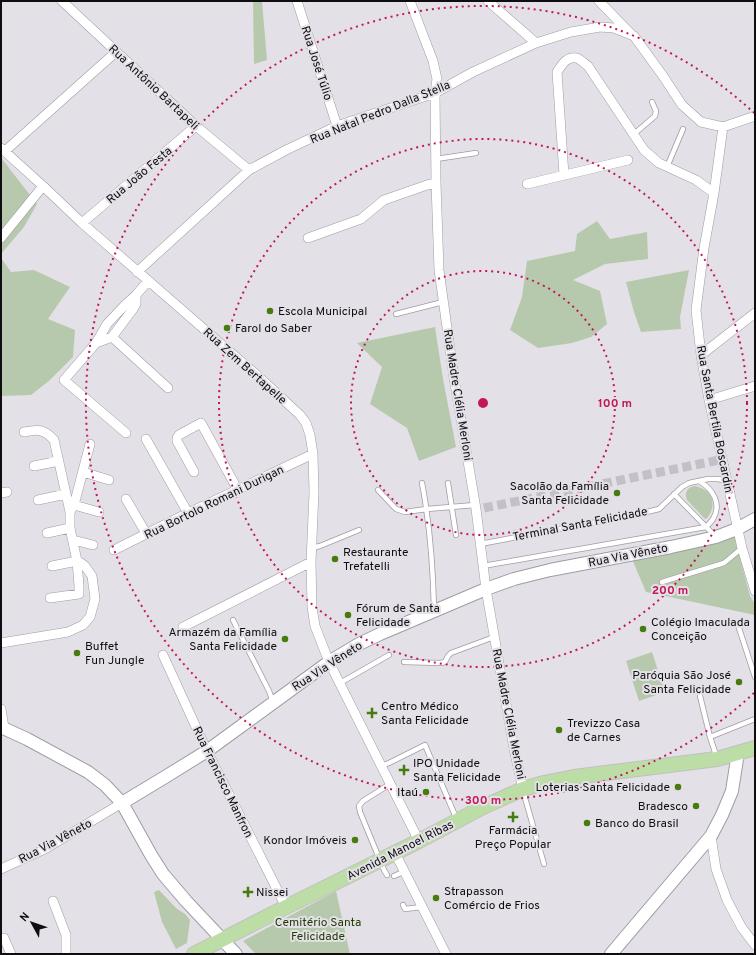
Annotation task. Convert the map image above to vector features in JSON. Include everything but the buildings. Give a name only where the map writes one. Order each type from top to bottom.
[{"type":"main road","name":"Rua Via Vêneto","points":[[122,803],[206,750],[329,662],[359,644],[486,589],[514,579],[550,570],[716,537],[738,529],[755,519]]},
{"type":"main road","points":[[2,728],[27,739],[88,772],[105,785],[122,803],[163,874],[186,901],[236,954]]},
{"type":"main road","name":"Avenida Manoel Ribas","points":[[194,954],[419,841],[483,807],[523,789],[544,783],[574,778],[717,759],[755,748]]},
{"type":"main road","points":[[611,954],[711,836],[722,815],[732,790],[738,753]]},
{"type":"street","name":"Rua Antônio Bartapeli","points":[[62,1],[196,126],[249,170]]},
{"type":"street","name":"Rua José Túlio","points":[[297,1],[337,126]]},
{"type":"street","name":"Rua Madre Clélia Merloni","points":[[410,1],[433,61],[437,79],[435,92],[439,270],[454,378],[478,508],[480,544],[486,589],[523,789]]},
{"type":"street","points":[[488,1],[536,43]]},
{"type":"street","points":[[599,1],[634,36],[682,105],[701,122],[723,127],[755,116]]},
{"type":"street","name":"Rua Natal Pedro Dalla Stella","points":[[137,272],[249,170],[286,150],[337,126],[435,92],[473,72],[536,43],[571,32],[600,27],[614,28],[634,36]]},
{"type":"street","points":[[3,150],[116,52]]},
{"type":"street","points":[[564,174],[558,72],[568,59],[577,58],[588,66],[644,150],[659,163],[696,180],[714,193]]},
{"type":"street","name":"Rua João Festa","points":[[82,223],[196,126]]},
{"type":"street","name":"Rua Santa Bertila Boscardin","points":[[723,127],[696,310],[701,355],[720,460],[727,481],[742,548],[755,591]]},
{"type":"street","name":"Rua Zem Bertapelle","points":[[3,150],[137,272],[259,377],[306,423],[310,435],[313,454],[314,492],[311,562],[312,607],[315,626],[329,662],[419,841]]},
{"type":"street","points":[[527,184],[628,160]]},
{"type":"street","points":[[308,238],[361,219],[384,200],[436,183]]},
{"type":"street","points":[[1,238],[43,186]]},
{"type":"street","points":[[126,433],[64,380],[96,343],[107,324],[148,281]]},
{"type":"street","points":[[96,343],[112,337],[136,304],[136,295]]},
{"type":"street","points":[[701,355],[755,313]]},
{"type":"street","points":[[112,337],[168,388]]},
{"type":"street","points":[[709,400],[755,386]]},
{"type":"street","points":[[194,472],[177,441],[177,438],[179,435],[201,423],[237,490]]},
{"type":"street","points":[[24,432],[36,430],[48,433],[54,440],[66,494],[72,509]]},
{"type":"street","points":[[146,439],[188,513]]},
{"type":"street","points":[[50,598],[79,594],[77,561],[70,528],[72,509],[90,444]]},
{"type":"street","name":"Rua Bortolo Romani Durigan","points":[[114,550],[313,454]]},
{"type":"street","points":[[34,466],[58,461]]},
{"type":"street","points":[[83,472],[109,480]]},
{"type":"street","points":[[38,500],[66,494]]},
{"type":"street","points":[[126,499],[147,535]]},
{"type":"street","points":[[72,509],[99,512]]},
{"type":"street","points":[[47,533],[70,528]]},
{"type":"street","points":[[73,540],[93,545]]},
{"type":"street","points":[[1,643],[68,632],[83,625],[90,617],[95,599],[92,576],[85,566],[77,561],[52,566]]},
{"type":"street","points":[[183,627],[311,562]]},
{"type":"street","name":"Rua Francisco Manfron","points":[[163,655],[206,750],[286,907]]},
{"type":"street","points":[[1,708],[2,728]]},
{"type":"street","name":"Rua Via Vêneto","points":[[1,870],[45,849],[122,803]]},
{"type":"street","points":[[711,836],[716,869],[727,900],[742,928],[755,945]]},
{"type":"street","points":[[395,853],[403,872],[446,954]]},
{"type":"street","points":[[53,901],[66,935],[66,954]]},
{"type":"street","points":[[4,938],[11,954]]},
{"type":"lane","points":[[634,134],[654,116],[656,111],[652,102]]},
{"type":"lane","points":[[666,167],[683,128]]},
{"type":"lane","points":[[436,159],[476,152]]},
{"type":"lane","points":[[396,314],[443,302]]},
{"type":"lane","name":"Terminal Santa Felicidade","points":[[480,544],[659,509],[674,494],[685,485],[693,481],[718,479],[727,481]]},
{"type":"lane","points":[[699,481],[710,489],[716,504],[716,512],[713,519],[706,527]]},
{"type":"lane","points":[[422,483],[427,509],[434,589],[434,611]]},
{"type":"lane","points":[[448,483],[456,535]]},
{"type":"lane","points":[[378,490],[396,509],[405,512],[452,507],[478,508]]},
{"type":"lane","points":[[674,494],[716,537]]},
{"type":"lane","name":"Terminal Santa Felicidade","points":[[483,566],[706,527]]},
{"type":"lane","points":[[312,548],[359,530]]},
{"type":"lane","points":[[662,582],[724,563],[742,548]]},
{"type":"lane","points":[[233,620],[273,702]]},
{"type":"lane","points":[[737,622],[755,677]]},
{"type":"lane","points":[[404,662],[445,662],[451,653],[494,637]]},
{"type":"lane","points":[[340,683],[389,655]]},
{"type":"lane","points":[[700,696],[717,759]]},
{"type":"lane","points":[[710,737],[755,719]]},
{"type":"lane","points":[[381,766],[425,745],[458,821]]},
{"type":"lane","points":[[387,875],[360,812],[359,806],[363,801],[390,784]]},
{"type":"lane","points":[[523,789],[544,864]]},
{"type":"lane","points":[[394,876],[403,872]]},
{"type":"lane","points":[[403,904],[406,909],[422,907]]},
{"type":"green space","points":[[253,1],[262,1],[267,60],[254,64]]},
{"type":"green space","points":[[2,159],[37,204],[24,227],[1,254],[1,160]]},
{"type":"green space","points":[[597,221],[610,239],[647,232],[648,259],[605,264],[573,280],[600,291],[607,324],[591,337],[572,343],[538,348],[510,330],[522,297],[527,261],[575,251],[577,234]]},
{"type":"green space","points":[[1,258],[11,272],[34,270],[70,287],[48,319],[75,330],[73,357],[50,380],[31,395],[1,396]]},
{"type":"green space","points":[[689,270],[680,317],[681,329],[641,332],[626,282]]},
{"type":"green space","points":[[435,327],[456,447],[419,461],[407,428],[370,404],[382,367],[357,343]]},
{"type":"green space","points":[[695,486],[706,490],[712,498],[712,508],[705,519],[687,500],[686,497],[688,489]]},
{"type":"green space","points":[[734,535],[750,596],[755,604],[755,615],[646,592],[632,559]]},
{"type":"green space","points":[[652,652],[665,692],[639,701],[626,661]]},
{"type":"green space","points":[[159,890],[190,920],[187,943],[176,949],[162,922],[154,892]]},
{"type":"green space","name":"Cemitério Santa Felicidade","points":[[336,891],[350,954],[256,954],[243,941]]},
{"type":"tunnel","points":[[484,508],[719,460]]},
{"type":"place","name":"Escola Municipal","points":[[270,311]]},
{"type":"place","name":"Farol do Saber","points":[[227,328]]},
{"type":"place","name":"Sacolão da Família Santa Felicidade","points":[[617,493]]},
{"type":"place","name":"Restaurante Trefatelli","points":[[335,559]]},
{"type":"place","name":"Fórum de Santa Felicidade","points":[[348,615]]},
{"type":"place","name":"Colégio Imaculada Conceição","points":[[643,629]]},
{"type":"place","name":"Armazém da Família Santa Felicidade","points":[[285,639]]},
{"type":"place","name":"Buffet Fun Jungle","points":[[77,653]]},
{"type":"place","name":"Paróquia São José Santa Felicidade","points":[[739,682]]},
{"type":"place","name":"Centro Médico Santa Felicidade","points":[[372,713]]},
{"type":"place","name":"Trevizzo Casa de Carnes","points":[[559,730]]},
{"type":"place","name":"IPO Unidade Santa Felicidade","points":[[404,770]]},
{"type":"place","name":"Loterias Santa Felicidade","points":[[678,787]]},
{"type":"place","name":"Itaú","points":[[426,792]]},
{"type":"place","name":"Bradesco","points":[[696,806]]},
{"type":"place","name":"Farmácia Preço Popular","points":[[513,817]]},
{"type":"place","name":"Banco do Brasil","points":[[587,823]]},
{"type":"place","name":"Kondor Imóveis","points":[[355,840]]},
{"type":"place","name":"Nissei","points":[[248,892]]},
{"type":"place","name":"Strapasson Comércio de Frios","points":[[436,898]]}]
